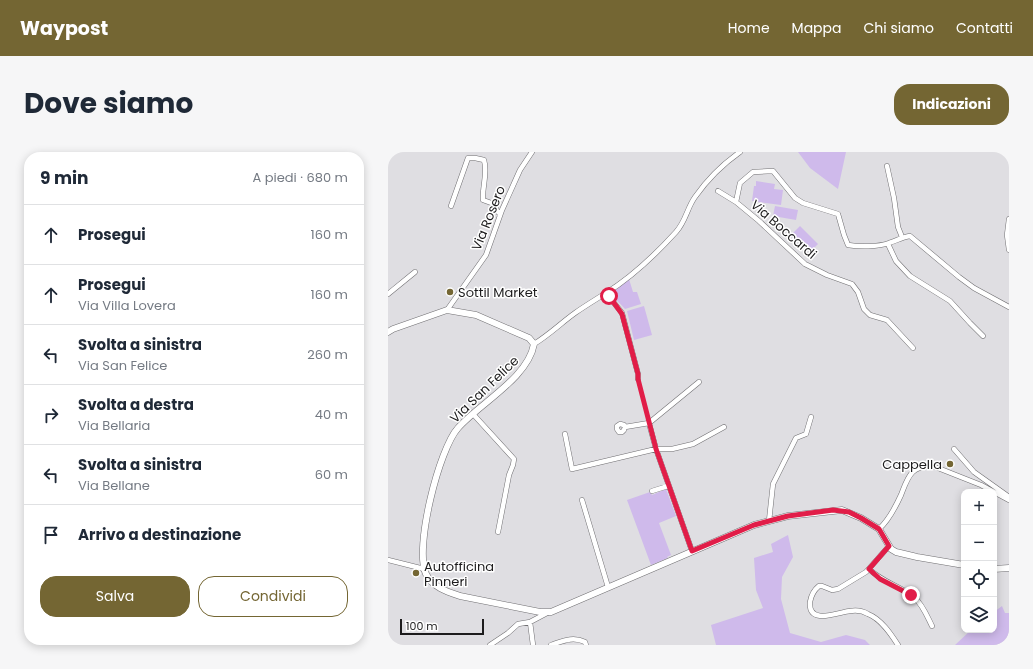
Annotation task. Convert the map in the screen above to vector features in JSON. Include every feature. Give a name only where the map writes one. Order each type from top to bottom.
[{"type":"street","name":"Via Rosero","points":[[448,310],[486,255],[500,214],[520,170],[532,152]]},
{"type":"street","points":[[388,332],[448,310],[476,315],[529,338],[534,344],[545,338],[574,313],[606,293],[636,270],[678,230],[684,221],[695,197],[719,171],[740,152]]},
{"type":"street","points":[[451,206],[468,158],[475,158],[484,160],[486,166],[483,200],[494,204],[500,214]]},
{"type":"street","points":[[887,166],[894,198],[898,227],[902,237],[910,236],[974,288],[1009,307]]},
{"type":"street","name":"Via Boccardi","points":[[902,237],[888,244],[858,247],[848,245],[838,214],[803,203],[795,198],[773,171],[754,172],[740,183],[736,202],[759,221],[805,264],[852,284],[858,292],[864,309],[870,315],[887,320],[913,348]]},
{"type":"street","points":[[708,183],[713,187]]},
{"type":"street","points":[[718,191],[736,202]]},
{"type":"street","points":[[1009,219],[1007,234],[1009,250]]},
{"type":"street","points":[[888,244],[896,261],[910,276],[950,301],[983,336]]},
{"type":"street","points":[[388,294],[415,272]]},
{"type":"street","points":[[606,293],[622,314],[638,379]]},
{"type":"street","name":"Via San Felice","points":[[424,569],[425,527],[433,488],[447,446],[457,429],[516,376],[530,359],[534,344]]},
{"type":"street","points":[[625,427],[649,423],[699,382]]},
{"type":"street","points":[[473,414],[514,459],[509,475],[498,532]]},
{"type":"street","points":[[769,521],[773,484],[796,438],[806,434],[811,417]]},
{"type":"street","points":[[649,423],[668,486],[692,551]]},
{"type":"street","points":[[565,434],[572,469],[656,449],[672,449],[693,444],[724,427]]},
{"type":"street","points":[[954,449],[974,472],[1009,498]]},
{"type":"street","points":[[879,529],[885,523],[896,504],[910,474],[915,470],[928,466],[936,467],[1009,498]]},
{"type":"street","points":[[652,491],[668,486]]},
{"type":"street","points":[[582,500],[608,587]]},
{"type":"street","points":[[490,645],[508,634],[518,624],[530,622],[547,613],[754,525],[788,516],[842,510],[861,518],[879,529],[891,549],[896,552],[961,564]]},
{"type":"street","points":[[889,546],[860,577],[838,589],[832,590],[819,586],[814,591],[810,600],[812,610],[819,616],[825,617],[852,611],[866,613],[873,616],[881,623],[898,645]]},
{"type":"street","points":[[388,560],[424,569],[428,577],[436,585],[455,594],[547,613]]},
{"type":"street","points":[[997,569],[1009,568]]},
{"type":"street","points":[[869,569],[880,579],[914,597],[932,626]]},
{"type":"street","points":[[530,622],[533,645]]},
{"type":"street","points":[[551,645],[570,639],[579,639],[585,642],[586,645]]},
{"type":"path","points":[[638,379],[647,420],[649,423]]},
{"type":"shaded area","points":[[798,152],[846,152],[838,189],[810,168]]},
{"type":"shaded area","points":[[756,181],[775,184],[774,189],[783,190],[781,205],[752,201]]},
{"type":"shaded area","points":[[775,206],[798,210],[796,220],[773,216]]},
{"type":"shaded area","points":[[800,226],[818,244],[810,252],[792,234]]},
{"type":"shaded area","points":[[629,279],[633,292],[637,292],[641,304],[625,309],[611,294]]},
{"type":"shaded area","points":[[644,306],[652,335],[634,340],[627,311]]},
{"type":"shaded area","points":[[666,489],[676,516],[659,523],[671,555],[667,557],[668,558],[651,565],[627,500],[650,492],[652,495]]},
{"type":"shaded area","points":[[788,535],[793,557],[782,577],[781,599],[790,633],[821,642],[846,635],[865,640],[870,645],[716,645],[711,625],[763,608],[756,590],[754,558],[773,552],[771,544]]},
{"type":"shaded area","points":[[1002,606],[1005,613],[1009,613],[1009,645],[955,645],[968,633],[997,633],[997,610]]},
{"type":"place","name":"Sottil Market","points":[[450,292]]},
{"type":"place","name":"Cappella","points":[[950,464]]},
{"type":"place","name":"Autofficina Pinneri","points":[[416,573]]},
{"type":"route","points":[[609,296],[622,314],[638,374],[647,420],[668,486],[692,551],[754,525],[788,516],[842,510],[861,518],[879,529],[889,546],[869,569],[880,579],[911,595]]}]
